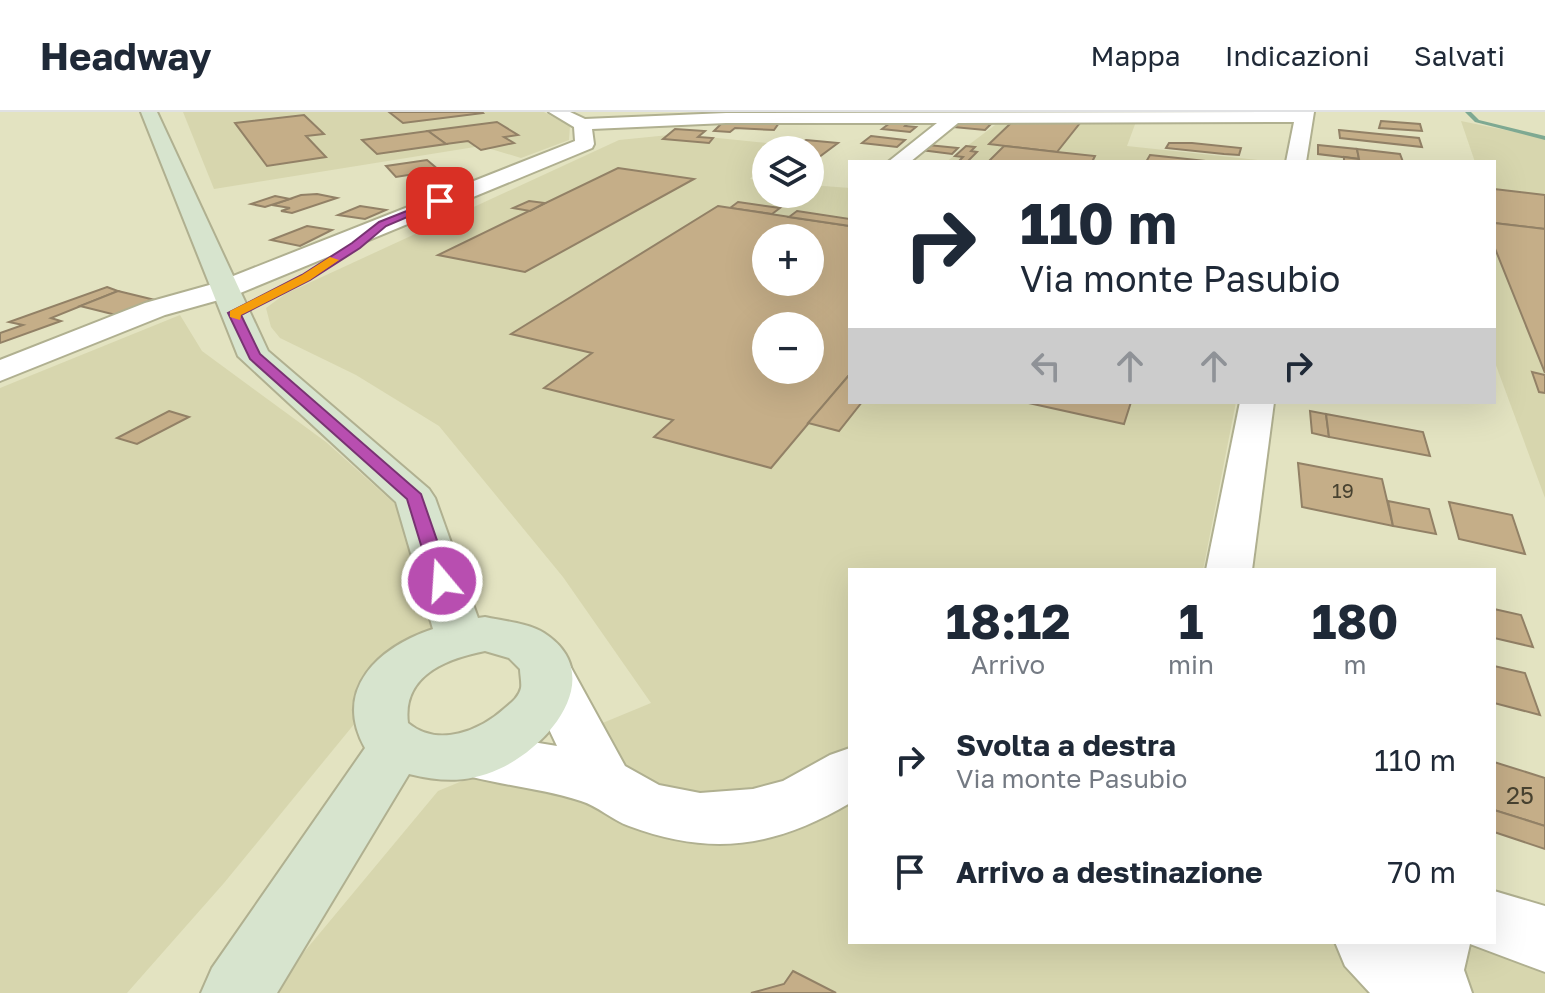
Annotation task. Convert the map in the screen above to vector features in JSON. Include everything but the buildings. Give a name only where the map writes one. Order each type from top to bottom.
[{"type":"main road","points":[[149,112],[254,356],[415,498],[460,637]]},
{"type":"main road","points":[[485,634],[508,637],[527,645],[545,666],[548,673],[547,692],[538,712],[520,731],[496,745],[471,755],[442,759],[418,756],[397,746],[383,732],[378,714],[382,694],[394,675],[412,658],[435,645],[460,637],[485,634]]},
{"type":"main road","points":[[237,993],[397,746]]},
{"type":"street","points":[[557,112],[583,134]]},
{"type":"street","points":[[0,371],[155,309],[229,302],[306,278],[382,224],[583,134],[656,121],[702,115],[952,119],[978,115],[1305,115],[1296,160]]},
{"type":"street","points":[[901,160],[952,119]]},
{"type":"street","points":[[1229,568],[1257,404]]},
{"type":"street","points":[[545,666],[604,783]]},
{"type":"street","points":[[471,755],[548,767],[604,783],[648,807],[694,818],[738,819],[776,811],[822,791],[848,773]]},
{"type":"street","points":[[1496,924],[1545,939]]},
{"type":"street","points":[[1371,944],[1418,993]]},
{"type":"street","points":[[1436,944],[1429,970],[1436,993]]},
{"type":"shaded area","points":[[183,112],[544,112],[570,126],[569,140],[521,158],[481,146],[214,189]]},
{"type":"shaded area","points":[[1137,119],[1127,146],[1257,160],[949,160],[999,122]]},
{"type":"shaded area","points":[[1461,121],[1545,138],[1545,498],[1496,365],[1496,160],[1474,160]]},
{"type":"shaded area","points":[[679,134],[752,142],[752,208],[824,208],[824,186],[848,188],[848,404],[1236,404],[1203,568],[848,568],[848,944],[1496,944],[1496,941],[1545,910],[1545,993],[270,993],[438,791],[651,703],[563,577],[439,426],[356,375],[280,338],[271,327],[266,308],[285,294],[619,140]]},
{"type":"shaded area","points":[[180,315],[202,351],[326,442],[414,521],[437,623],[224,883],[127,993],[0,993],[0,388]]},
{"type":"waterway","points":[[1468,112],[1477,121],[1545,138]]},
{"type":"slow traffic","points":[[236,317],[234,313],[306,278],[334,260]]},
{"type":"route","points":[[440,201],[382,224],[306,278],[234,313],[254,356],[415,498],[442,581]]}]
